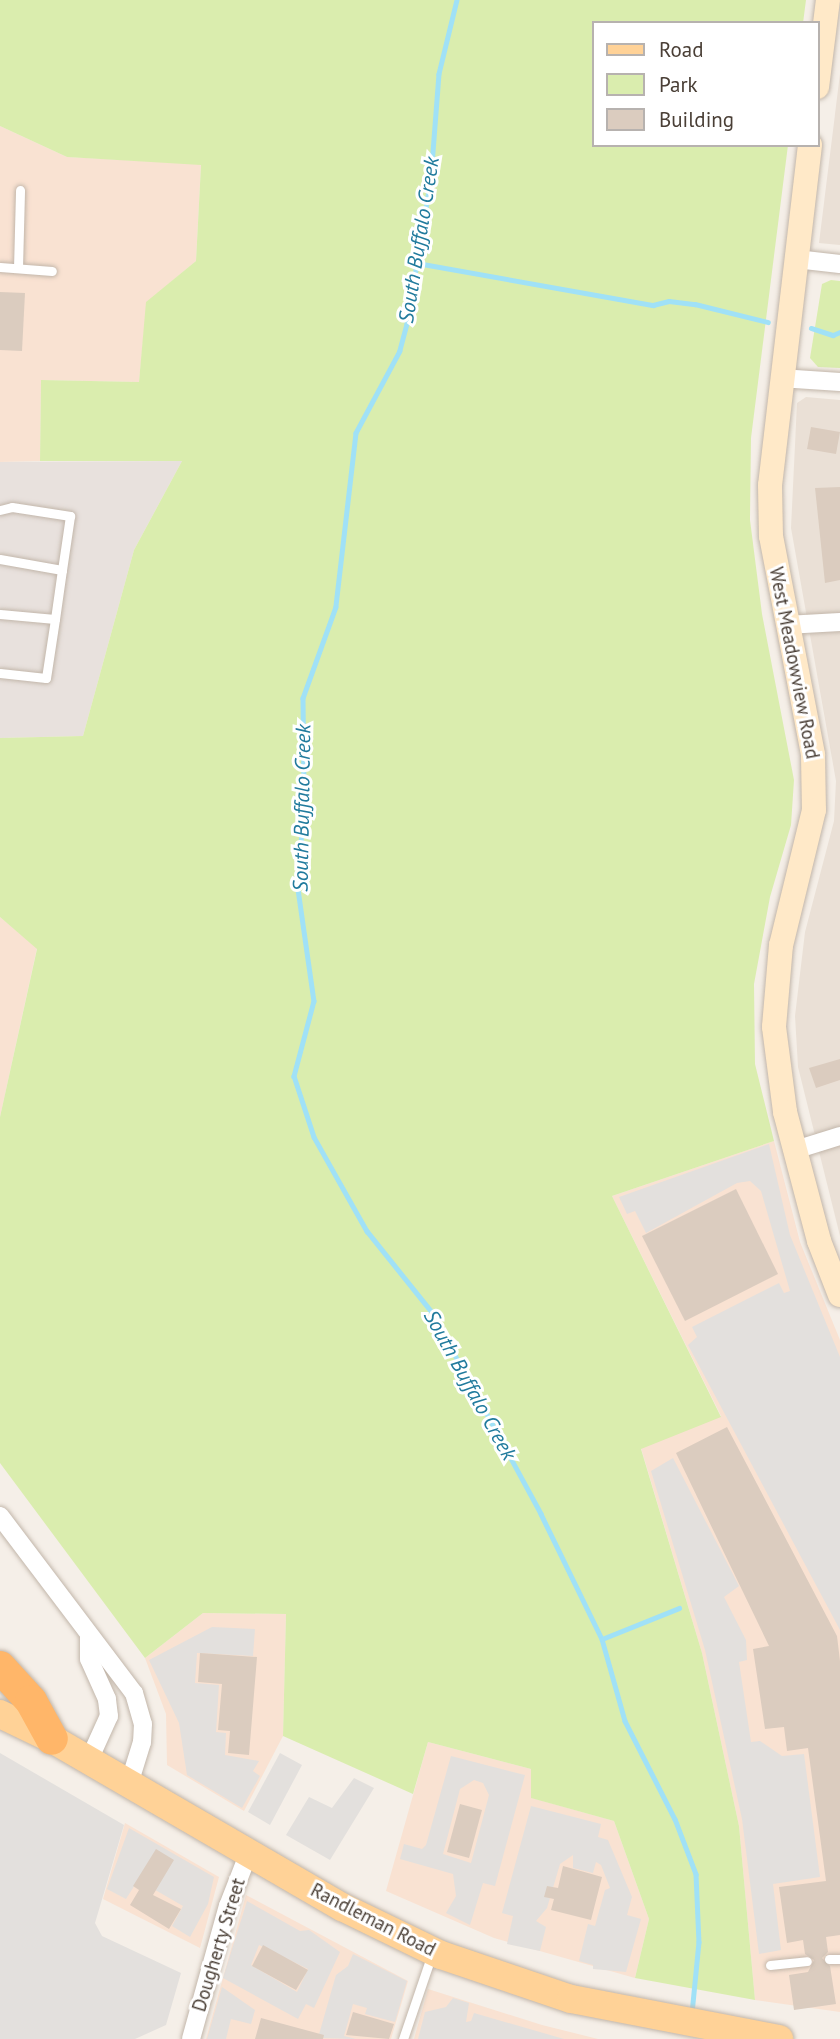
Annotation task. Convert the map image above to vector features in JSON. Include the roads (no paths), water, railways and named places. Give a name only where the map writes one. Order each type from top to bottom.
[{"type":"highway","points":[[0,1667],[31,1702],[52,1739]]},
{"type":"main road","name":"Randleman Road","points":[[0,1714],[52,1739],[249,1853],[432,1952],[571,1999],[666,2020],[779,2039]]},
{"type":"street","points":[[819,71],[828,0]]},
{"type":"street","name":"West Meadowview Road","points":[[810,147],[773,438],[771,536],[815,781],[810,838],[783,936],[775,994],[780,1084],[819,1241],[840,1295]]},
{"type":"street","points":[[796,259],[840,264]]},
{"type":"street","points":[[780,378],[840,382]]},
{"type":"street","points":[[786,625],[840,622]]},
{"type":"street","points":[[795,1150],[840,1136]]},
{"type":"street","points":[[0,1517],[134,1693],[140,1708],[142,1742],[129,1784]]},
{"type":"street","points":[[89,1637],[89,1659],[107,1699],[109,1716],[89,1760]]},
{"type":"street","name":"Dougherty Street","points":[[191,2039],[228,1906],[249,1853]]},
{"type":"lane","points":[[18,268],[20,190]]},
{"type":"lane","points":[[0,267],[52,271]]},
{"type":"lane","points":[[0,510],[12,507],[70,516],[46,678],[0,673]]},
{"type":"lane","points":[[0,559],[62,570]]},
{"type":"lane","points":[[0,614],[55,619]]},
{"type":"lane","points":[[403,2039],[432,1952]]},
{"type":"lane","points":[[829,1959],[840,1959]]},
{"type":"lane","points":[[770,1965],[807,1961]]},
{"type":"waterway","name":"South Buffalo Creek","points":[[457,0],[439,74],[431,178],[407,324],[400,351],[356,433],[336,607],[303,698],[304,801],[298,889],[314,1001],[294,1076],[314,1137],[367,1231],[431,1311],[541,1514],[602,1639],[625,1721],[675,1819],[696,1874],[699,1942],[692,2013]]},
{"type":"waterway","points":[[417,263],[653,305],[669,301],[695,304],[768,322]]},
{"type":"waterway","points":[[811,328],[833,335],[840,332]]},
{"type":"waterway","points":[[602,1639],[679,1608]]}]
